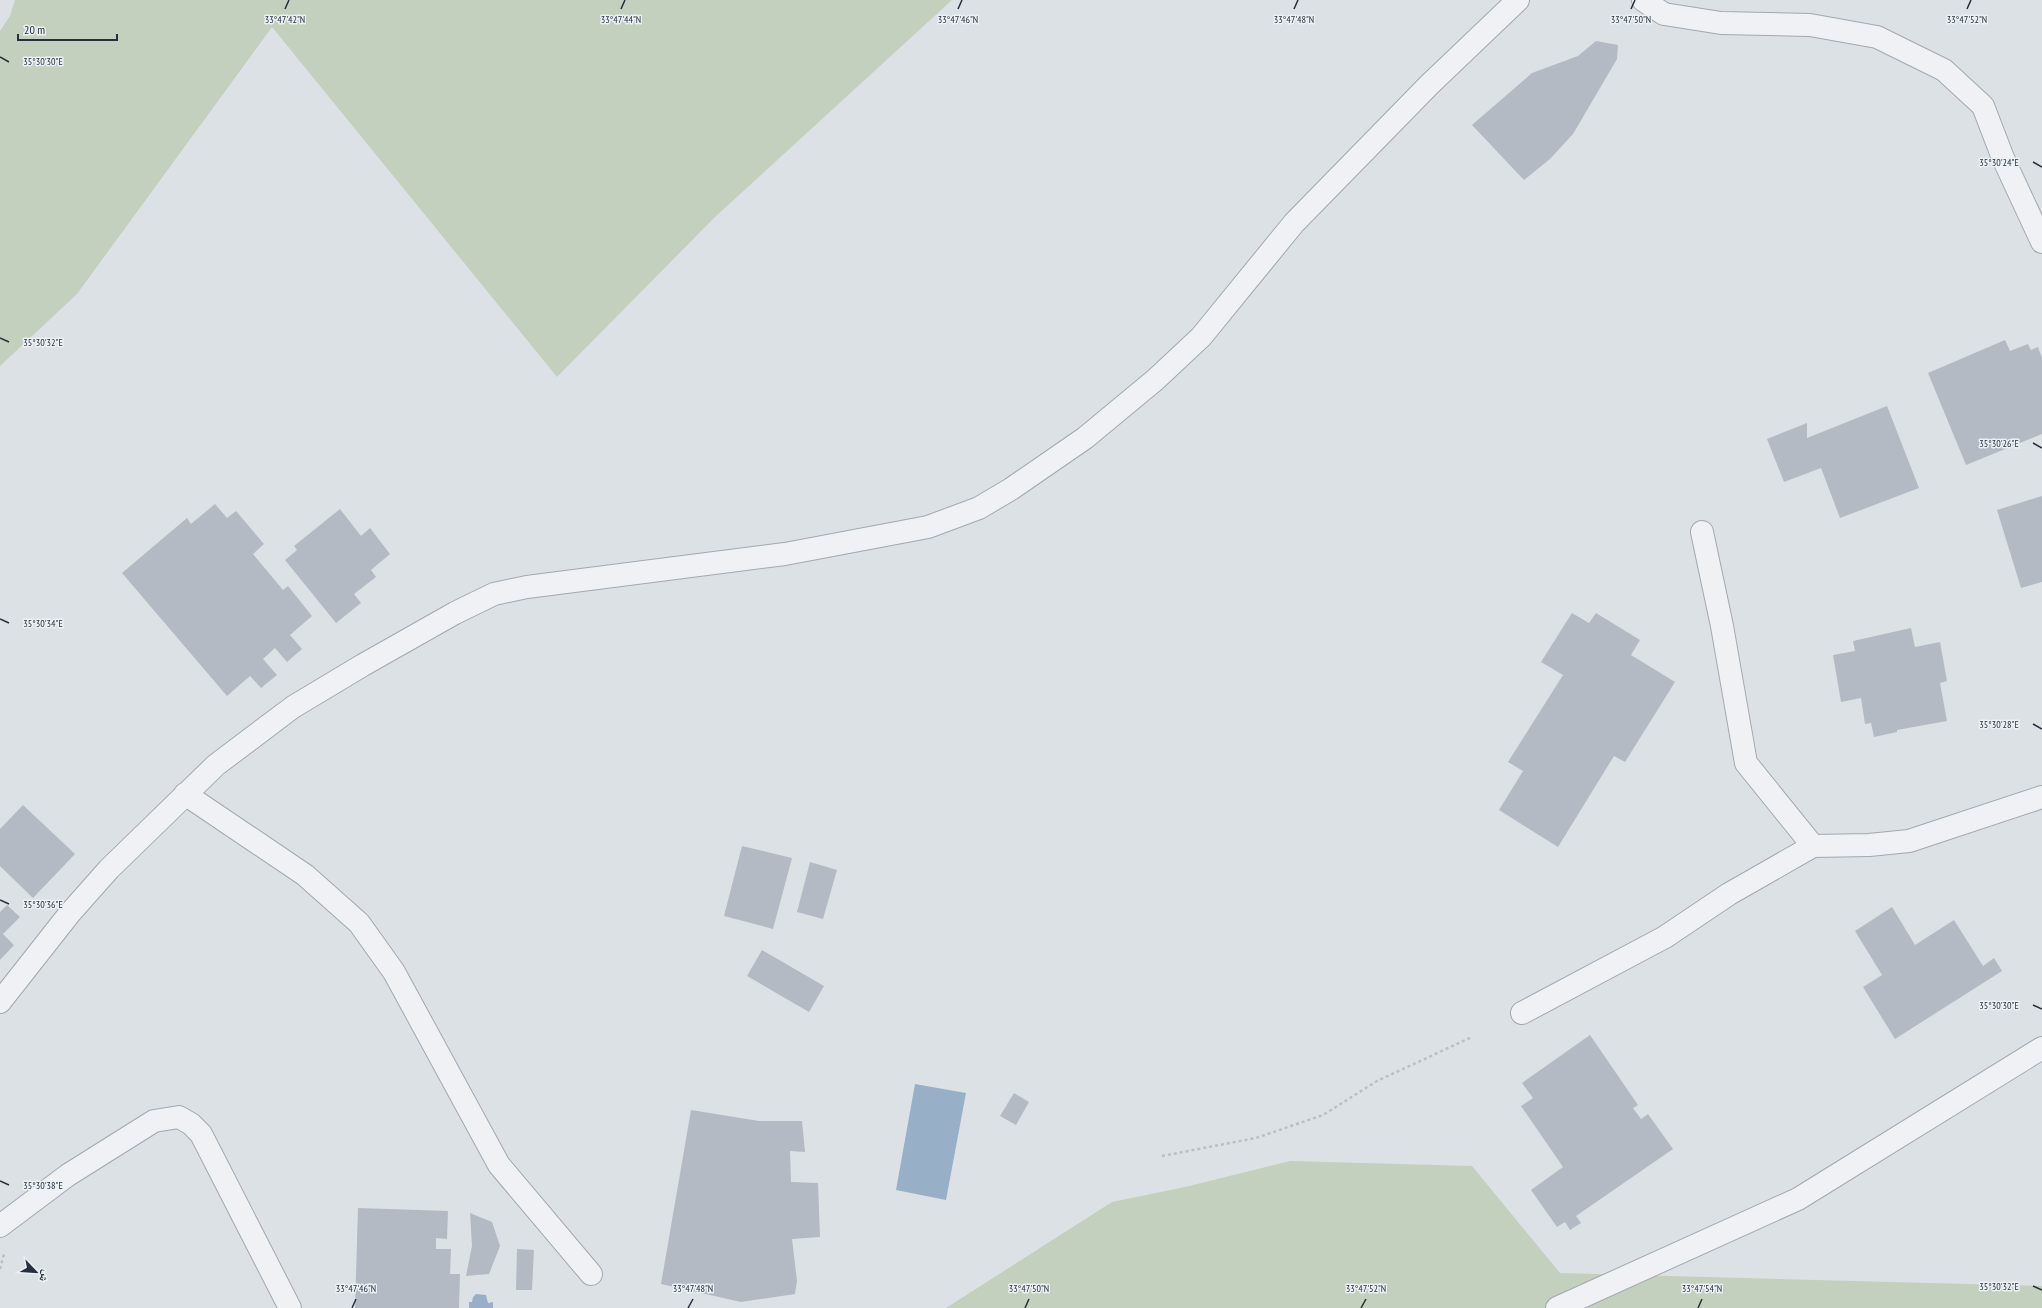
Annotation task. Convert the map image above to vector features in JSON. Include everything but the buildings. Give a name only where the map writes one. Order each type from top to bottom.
[{"type":"street","points":[[0,1002],[70,913],[108,869],[216,765],[293,707],[448,616],[494,594],[527,587],[785,554],[928,527],[979,508],[1004,493],[1085,438],[1155,380],[1201,337],[1294,223],[1428,85],[1518,0]]},
{"type":"street","points":[[1643,0],[1664,14],[1720,22],[1810,24],[1877,37],[1944,70],[1983,106],[2003,158],[2042,242]]},
{"type":"street","points":[[1702,532],[1722,626],[1746,764],[1812,846]]},
{"type":"street","points":[[185,794],[305,875],[359,923],[394,972],[499,1165],[591,1274]]},
{"type":"street","points":[[1522,1013],[1665,937],[1729,894],[1812,846],[1869,845],[1909,841],[2042,797]]},
{"type":"street","points":[[1556,1308],[1798,1200],[2042,1048]]},
{"type":"street","points":[[0,1226],[26,1204],[68,1175],[154,1121],[179,1117],[191,1124],[201,1134],[290,1308]]},
{"type":"path","points":[[1162,1156],[1256,1138],[1323,1115],[1377,1081],[1472,1037]]},
{"type":"green space","points":[[15,0],[952,0],[715,217],[557,377],[272,27],[77,294],[0,366],[0,31],[10,16]]},
{"type":"green space","points":[[1290,1161],[1472,1166],[1560,1273],[2042,1286],[2042,1308],[946,1308],[1112,1202],[1185,1187]]},
{"type":"water","points":[[915,1084],[966,1093],[946,1200],[896,1190]]},
{"type":"water","points":[[476,1294],[486,1295],[488,1303],[493,1302],[493,1308],[469,1308],[469,1302],[472,1302],[473,1297]]}]
